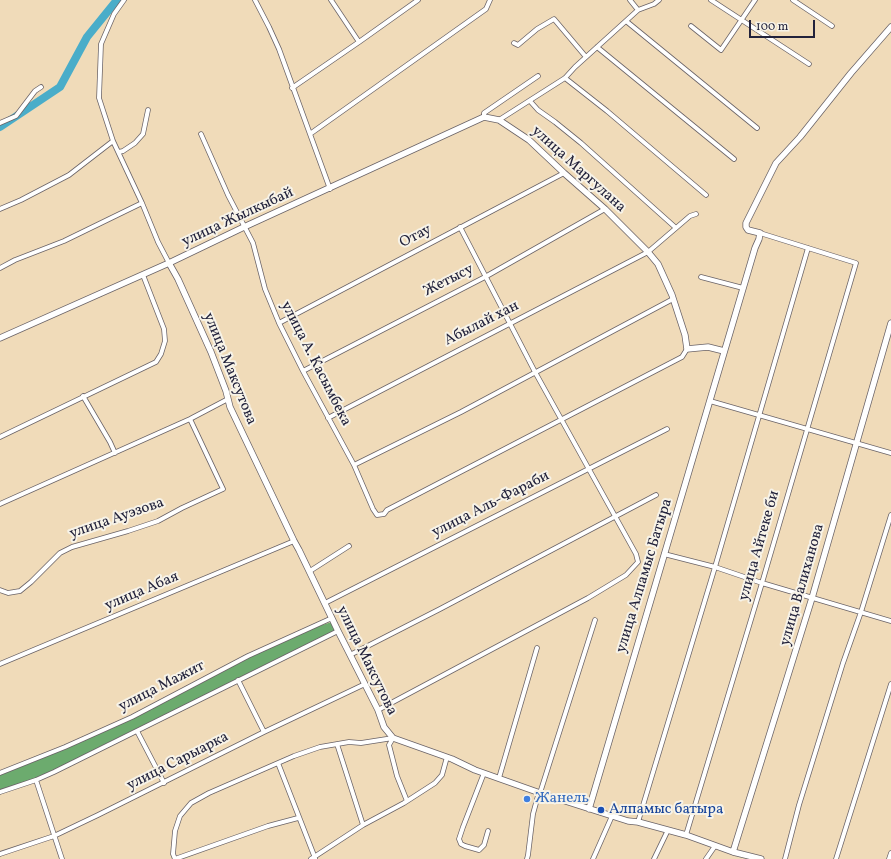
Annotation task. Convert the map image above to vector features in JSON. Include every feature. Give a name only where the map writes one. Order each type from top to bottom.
[{"type":"street","name":"улица Максутова","points":[[124,0],[114,14],[101,44],[99,98],[113,141],[142,203],[158,242],[178,279],[210,352],[230,407],[294,541],[378,710],[384,726],[393,738]]},
{"type":"street","points":[[255,0],[276,42],[330,189]]},
{"type":"street","points":[[331,0],[358,42]]},
{"type":"street","points":[[292,88],[418,0]]},
{"type":"street","points":[[310,134],[486,8],[490,0]]},
{"type":"street","points":[[630,0],[638,10]]},
{"type":"street","points":[[499,120],[565,78],[638,10],[654,4],[659,0]]},
{"type":"street","points":[[711,0],[809,64]]},
{"type":"street","points":[[691,26],[721,50],[754,0]]},
{"type":"street","points":[[793,0],[832,26]]},
{"type":"street","points":[[514,43],[518,44],[537,29],[554,19],[586,57]]},
{"type":"street","points":[[626,21],[757,128]]},
{"type":"street","points":[[638,822],[715,567],[758,414],[808,248],[748,230],[746,223],[776,163],[800,137],[851,73],[891,27]]},
{"type":"street","points":[[597,47],[734,158]]},
{"type":"street","points":[[484,117],[484,113],[538,76]]},
{"type":"street","points":[[565,78],[607,111],[706,195]]},
{"type":"street","points":[[0,123],[16,116],[35,91],[41,87]]},
{"type":"street","points":[[530,101],[538,110],[581,143],[676,228]]},
{"type":"street","points":[[119,152],[135,143],[143,134],[148,110]]},
{"type":"street","name":"улица Маргулана","points":[[484,117],[499,120],[529,140],[648,252],[658,264],[672,295],[685,336],[687,349]]},
{"type":"street","name":"улица Жылкыбай","points":[[0,338],[143,275],[484,117]]},
{"type":"street","name":"улица А. Касымбека","points":[[201,134],[219,175],[253,243],[266,289],[279,323],[354,465],[377,515],[384,514],[387,510],[561,420]]},
{"type":"street","points":[[0,209],[21,200],[69,175],[113,141]]},
{"type":"street","name":"Отау","points":[[279,323],[564,173]]},
{"type":"street","points":[[0,268],[15,260],[64,241],[142,203]]},
{"type":"street","name":"Жетысу","points":[[303,371],[485,277],[605,210]]},
{"type":"street","name":"Абылай хан","points":[[328,418],[648,252],[690,216],[696,214]]},
{"type":"street","points":[[378,710],[552,617],[626,575],[638,562],[636,554],[534,372],[460,227]]},
{"type":"street","name":"улица Алпамыс Батыра","points":[[589,809],[760,233]]},
{"type":"street","name":"улица Айтеке би","points":[[686,835],[856,262],[808,248]]},
{"type":"street","points":[[0,437],[156,362],[161,354],[165,341],[164,329],[143,275]]},
{"type":"street","points":[[701,277],[744,288]]},
{"type":"street","points":[[354,465],[448,419],[673,299]]},
{"type":"street","name":"улица Валиханова","points":[[733,852],[812,598],[891,323]]},
{"type":"street","points":[[561,420],[682,357],[687,349],[708,347],[724,351]]},
{"type":"street","points":[[83,396],[116,453]]},
{"type":"street","points":[[0,504],[190,419],[228,399]]},
{"type":"street","points":[[710,401],[891,453]]},
{"type":"street","name":"улица Ауэзова","points":[[0,590],[8,593],[20,591],[60,553],[72,547],[158,521],[223,489],[190,419]]},
{"type":"street","name":"улица Аль-Фараби","points":[[325,603],[667,429]]},
{"type":"street","points":[[350,654],[440,609],[656,495]]},
{"type":"street","points":[[785,859],[799,805],[891,515]]},
{"type":"street","name":"улица Абая","points":[[0,664],[294,541]]},
{"type":"street","points":[[310,571],[349,546]]},
{"type":"street","points":[[664,554],[715,567],[762,583],[891,621]]},
{"type":"street","name":"улица Мажит","points":[[0,773],[132,717],[248,656],[332,618]]},
{"type":"street","points":[[527,859],[533,814],[595,620]]},
{"type":"street","points":[[0,792],[36,780],[137,732],[338,631]]},
{"type":"street","points":[[499,778],[537,648]]},
{"type":"street","points":[[238,680],[264,732]]},
{"type":"street","name":"улица Сарыарка","points":[[0,854],[54,836],[164,783],[264,732],[365,684]]},
{"type":"street","points":[[836,859],[891,684]]},
{"type":"street","points":[[137,732],[164,783]]},
{"type":"street","points":[[298,818],[268,826],[175,859],[173,854],[177,822],[180,816],[191,803],[209,793],[278,763],[320,747],[348,742],[361,743],[393,738],[540,793],[628,821],[638,822],[686,835],[733,852],[759,859]]},
{"type":"street","points":[[393,738],[389,745],[397,776],[407,801]]},
{"type":"street","points":[[337,744],[363,825]]},
{"type":"street","points":[[278,763],[313,858],[363,825],[407,801],[435,783],[442,775],[447,757]]},
{"type":"street","points":[[484,773],[459,839],[461,844],[478,850],[484,845],[488,831]]},
{"type":"street","points":[[36,780],[62,859]]},
{"type":"street","points":[[593,859],[612,816]]},
{"type":"street","points":[[654,859],[668,830]]},
{"type":"street","points":[[706,859],[708,853],[715,846]]},
{"type":"street","points":[[889,859],[891,853]]},
{"type":"green space","points":[[335,621],[339,630],[137,732],[37,778],[0,791],[0,772],[132,717],[248,657],[303,631]]},
{"type":"waterway","points":[[0,127],[60,87],[87,37],[117,0]]},
{"type":"place","name":"Жанель","points":[[527,799]]},
{"type":"place","name":"Алпамыс батыра","points":[[601,810]]}]
